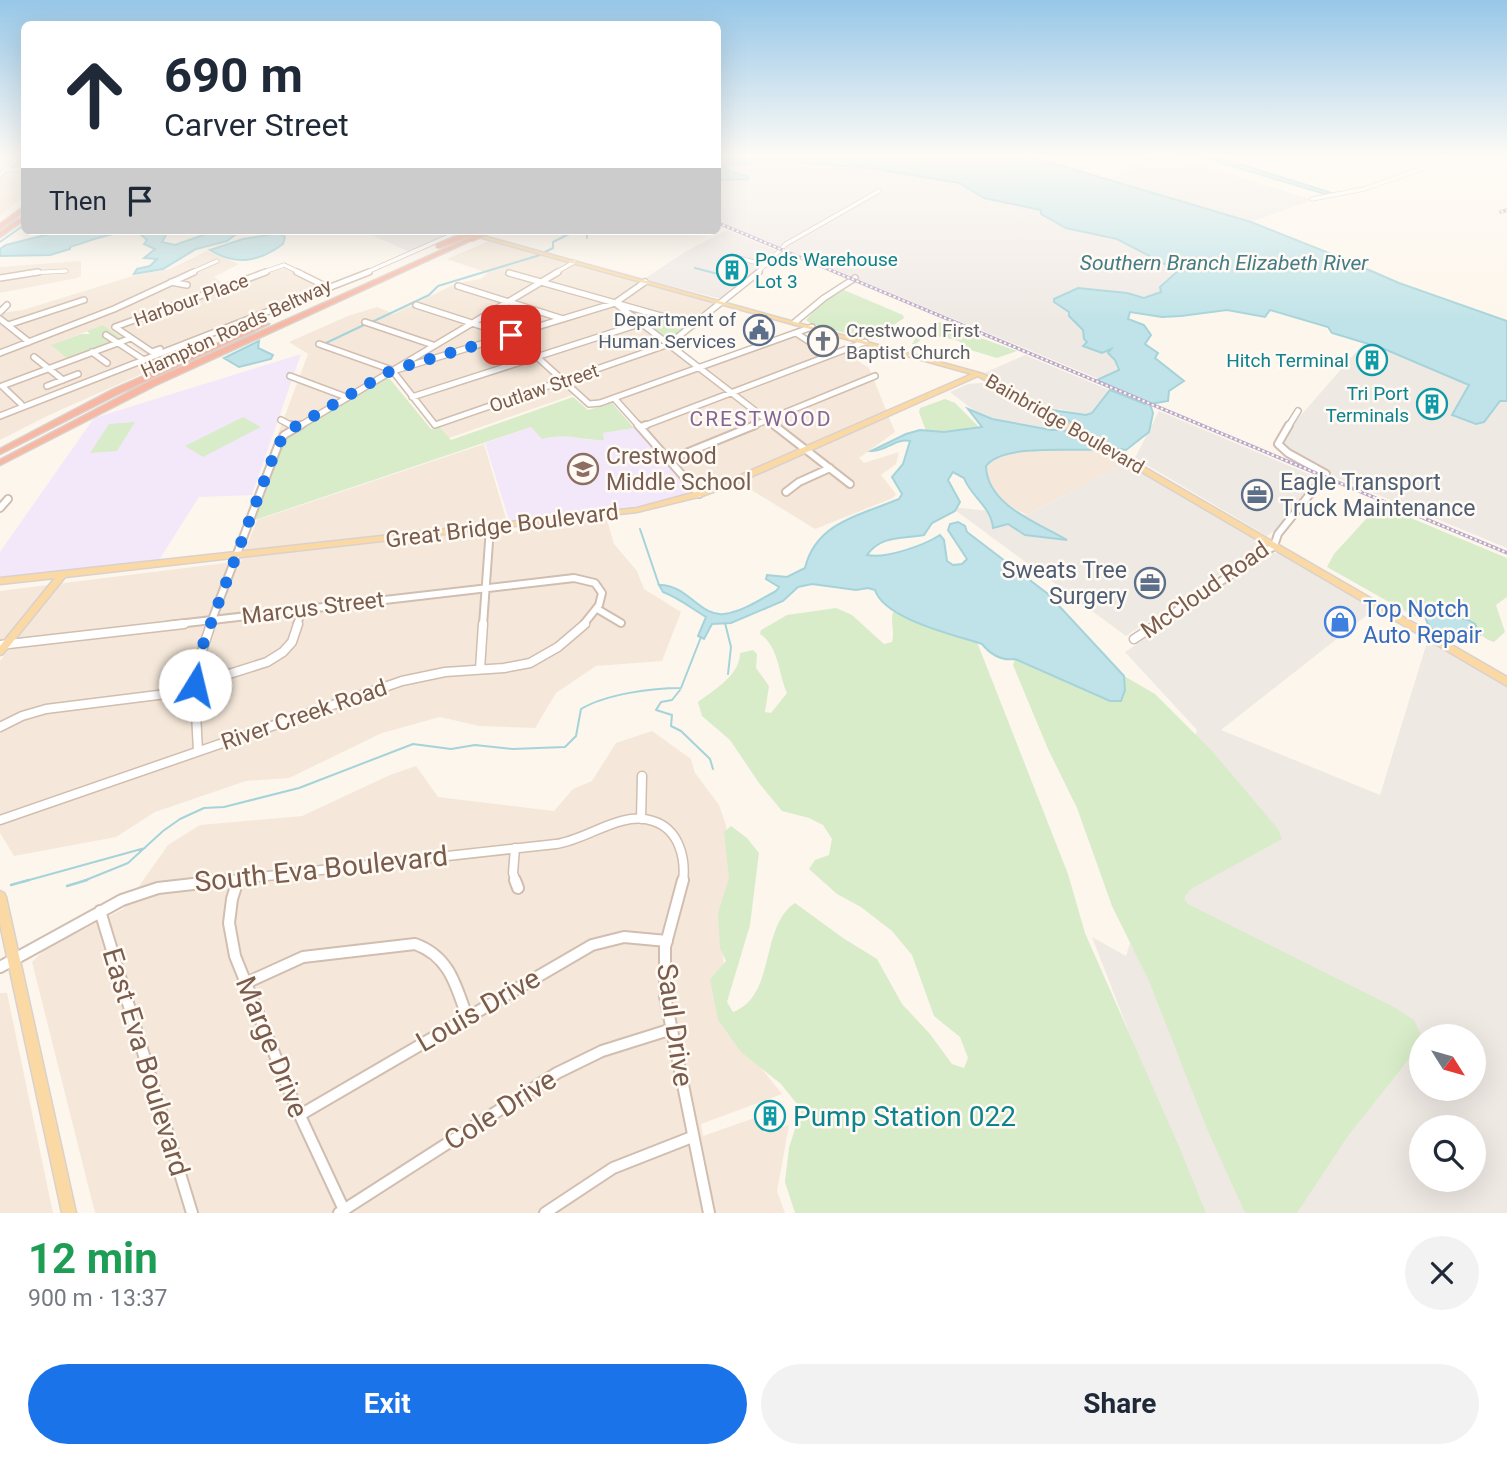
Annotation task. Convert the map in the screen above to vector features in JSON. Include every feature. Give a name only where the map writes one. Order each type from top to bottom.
[{"type":"highway","points":[[0,227],[20,211]]},
{"type":"highway","points":[[0,235],[21,221]]},
{"type":"highway","points":[[439,246],[467,235]]},
{"type":"highway","name":"Hampton Roads Beltway","points":[[0,451],[65,417],[359,281],[439,246],[470,236]]},
{"type":"highway","name":"Hampton Roads Beltway","points":[[0,461],[153,383],[470,236]]},
{"type":"highway","points":[[0,451],[65,417]]},
{"type":"main road","name":"Bainbridge Boulevard","points":[[474,235],[978,374],[1507,682]]},
{"type":"main road","name":"Great Bridge Boulevard","points":[[0,581],[627,512],[699,494],[978,374]]},
{"type":"main road","points":[[962,381],[984,382],[1004,388]]},
{"type":"main road","points":[[2,647],[62,575]]},
{"type":"main road","points":[[24,579],[43,587],[42,598]]},
{"type":"main road","points":[[0,897],[69,1213]]},
{"type":"street","name":"Outlaw Street","points":[[412,397],[435,425],[669,344],[722,303],[786,244],[845,211]]},
{"type":"street","points":[[0,416],[327,287],[450,235]]},
{"type":"street","points":[[731,256],[766,265]]},
{"type":"street","points":[[0,353],[114,309],[217,261]]},
{"type":"street","points":[[198,751],[196,663],[279,443],[294,427],[574,262]]},
{"type":"street","name":"Harbour Place","points":[[241,320],[152,352],[115,327],[284,265],[327,287]]},
{"type":"street","points":[[0,278],[42,271],[66,271]]},
{"type":"street","points":[[509,273],[693,325]]},
{"type":"street","points":[[794,322],[855,278]]},
{"type":"street","points":[[171,282],[187,285]]},
{"type":"street","points":[[392,371],[615,303],[645,282]]},
{"type":"street","points":[[146,284],[159,287]]},
{"type":"street","points":[[458,286],[564,319]]},
{"type":"street","points":[[8,325],[84,300]]},
{"type":"street","points":[[615,303],[850,484]]},
{"type":"street","points":[[0,312],[7,305]]},
{"type":"street","points":[[416,305],[511,335],[589,404],[614,398],[812,327]]},
{"type":"street","points":[[0,319],[29,342]]},
{"type":"street","points":[[365,322],[433,345]]},
{"type":"street","points":[[319,344],[392,371],[412,397],[642,323]]},
{"type":"street","points":[[796,333],[830,355]]},
{"type":"street","points":[[106,335],[144,360]]},
{"type":"street","points":[[21,404],[1,385],[131,338]]},
{"type":"street","points":[[641,427],[865,342]]},
{"type":"street","points":[[92,352],[107,363]]},
{"type":"street","points":[[34,357],[63,380]]},
{"type":"street","points":[[47,386],[78,374]]},
{"type":"street","points":[[290,376],[346,397]]},
{"type":"street","points":[[669,460],[875,376]]},
{"type":"street","points":[[614,398],[699,494]]},
{"type":"street","name":"McCloud Road","points":[[1134,639],[1274,545],[1278,534],[1326,474],[1278,444],[1298,411]]},
{"type":"street","points":[[281,420],[294,427]]},
{"type":"street","points":[[786,492],[799,482],[830,468]]},
{"type":"street","points":[[0,509],[8,499]]},
{"type":"street","points":[[480,669],[490,528]]},
{"type":"street","name":"Marcus Street","points":[[2,647],[302,609],[579,578],[599,587],[603,600],[599,610]]},
{"type":"street","points":[[0,727],[34,712],[157,695],[195,685],[277,656],[292,642],[302,609]]},
{"type":"street","points":[[599,610],[621,623]]},
{"type":"street","name":"River Creek Road","points":[[0,820],[402,681],[437,673],[508,669],[540,659],[599,610]]},
{"type":"street","points":[[641,818],[642,776]]},
{"type":"street","name":"South Eva Boulevard","points":[[0,967],[122,900],[158,888],[574,840],[641,818]]},
{"type":"street","name":"Saul Drive","points":[[641,818],[663,826],[677,841],[682,854],[683,888],[667,941],[664,976],[692,1137],[709,1213]]},
{"type":"street","points":[[515,848],[513,873],[518,888]]},
{"type":"street","name":"Marge Drive","points":[[239,878],[230,907],[229,932],[246,984],[342,1211]]},
{"type":"street","name":"East Eva Boulevard","points":[[100,911],[191,1213]]},
{"type":"street","name":"Louis Drive","points":[[300,1115],[592,945],[624,937],[667,941]]},
{"type":"street","points":[[246,984],[278,966],[303,957],[415,944],[426,946],[444,959],[467,1017]]},
{"type":"street","name":"Cole Drive","points":[[342,1211],[557,1073],[602,1051],[672,1029]]},
{"type":"street","points":[[545,1213],[613,1168],[692,1137]]},
{"type":"shaded area","points":[[721,211],[1041,211],[1041,214],[1066,228],[1117,239],[1178,271],[1160,287],[1162,292],[1150,297],[1078,288],[1068,291],[1058,306],[1069,312],[1073,321],[1083,329],[1087,342],[1084,345],[1097,351],[1111,349],[1110,356],[1116,359],[1116,368],[1119,370],[1099,379],[721,222]]},
{"type":"shaded area","points":[[1214,211],[1283,211],[1251,222]]},
{"type":"shaded area","points":[[727,230],[775,250],[756,271],[722,299],[644,279],[685,252]]},
{"type":"shaded area","points":[[372,235],[444,235],[410,252]]},
{"type":"shaded area","points":[[489,241],[715,304],[691,322],[621,302],[615,306],[698,371],[796,336],[830,357],[844,352],[869,368],[895,432],[859,458],[864,463],[899,452],[896,464],[881,475],[896,494],[893,498],[815,529],[732,478],[700,489],[616,396],[592,402],[578,393],[449,438],[398,373],[380,374],[278,434],[308,354],[289,342],[348,316],[377,307],[394,314],[457,283],[481,279],[488,273],[447,259]]},
{"type":"shaded area","points":[[207,251],[239,264],[214,277],[224,284],[284,262],[332,286],[147,356],[103,325],[52,345],[72,362],[111,347],[117,347],[141,363],[186,346],[193,351],[47,416],[0,440],[0,313],[23,310],[136,275],[170,269]]},
{"type":"shaded area","points":[[81,261],[81,276],[77,278],[0,293],[0,267]]},
{"type":"shaded area","points":[[1363,344],[1376,345],[1507,397],[1507,548],[1303,464],[1280,451],[1275,445]]},
{"type":"shaded area","points":[[301,354],[252,495],[199,497],[159,560],[0,577],[0,552],[94,418]]},
{"type":"shaded area","points":[[1025,355],[1109,390],[1093,413],[1086,415],[1060,409],[1049,412],[982,374]]},
{"type":"shaded area","points":[[982,383],[995,387],[1074,431],[1051,430],[992,419],[977,413],[950,392],[968,384]]},
{"type":"shaded area","points":[[1159,411],[1318,478],[1281,526],[1267,536],[1135,458]]},
{"type":"shaded area","name":"Crestwood Middle School","points":[[531,427],[548,437],[571,435],[590,440],[603,433],[634,428],[692,492],[624,510],[510,523],[485,443]]},
{"type":"shaded area","points":[[484,444],[510,532],[607,520],[614,544],[637,571],[644,589],[681,612],[662,661],[596,666],[556,693],[535,728],[479,726],[440,717],[382,733],[289,778],[246,781],[155,812],[116,837],[14,856],[0,833],[0,661],[18,638],[0,640],[0,591],[241,561],[257,520]]},
{"type":"shaded area","points":[[1021,446],[1105,448],[1127,462],[1027,515],[1003,503],[986,481],[987,461]]},
{"type":"shaded area","points":[[1127,462],[1261,540],[1263,546],[1126,636],[951,507],[1027,515]]},
{"type":"shaded area","points":[[1273,553],[1282,553],[1376,608],[1221,730],[1380,795],[1428,639],[1507,685],[1507,1213],[1199,1213],[1092,937],[1126,956],[1197,730],[1125,652]]},
{"type":"shaded area","points":[[652,731],[691,759],[695,773],[719,805],[726,825],[730,866],[723,955],[728,1015],[741,1043],[782,1094],[701,1124],[703,1136],[760,1116],[765,1133],[789,1125],[777,1191],[785,1213],[95,1213],[32,962],[44,950],[123,909],[168,845],[200,825],[302,816],[390,775],[416,766],[438,797],[554,811],[573,789],[592,781],[616,743]]},
{"type":"shaded area","points":[[0,993],[7,993],[53,1213],[0,1213]]},
{"type":"green space","points":[[844,290],[903,315],[904,318],[872,340],[811,324],[806,320],[820,304]]},
{"type":"green space","points":[[627,309],[687,326],[670,340]]},
{"type":"green space","points":[[938,322],[1017,351],[997,358],[964,348],[959,341],[933,335],[925,336],[912,344],[918,334]]},
{"type":"green space","points":[[103,325],[123,339],[68,359],[51,345],[81,334],[90,334],[87,331]]},
{"type":"green space","points":[[383,378],[390,379],[431,429],[440,427],[451,440],[573,397],[588,410],[612,403],[634,428],[603,433],[604,440],[565,436],[542,439],[531,427],[255,520],[286,437]]},
{"type":"green space","points":[[945,399],[955,403],[979,427],[944,432],[926,431],[920,408]]},
{"type":"green space","points":[[243,417],[261,427],[203,457],[185,446]]},
{"type":"green space","points":[[135,422],[117,451],[90,453],[109,424]]},
{"type":"green space","points":[[1382,506],[1507,558],[1507,597],[1496,605],[1505,632],[1494,642],[1482,636],[1475,624],[1441,611],[1431,611],[1421,618],[1412,615],[1327,567],[1334,554],[1377,507]]},
{"type":"green space","points":[[836,608],[852,615],[884,644],[892,642],[893,612],[977,642],[1068,874],[1085,933],[1206,1213],[795,1213],[785,1182],[789,1148],[801,1109],[781,1084],[741,1052],[718,1020],[710,979],[726,961],[720,948],[718,913],[729,878],[724,832],[731,826],[747,838],[759,853],[750,925],[727,1002],[733,1012],[747,1003],[756,991],[776,928],[784,914],[795,903],[877,959],[902,1004],[930,1034],[952,1064],[964,1068],[968,1058],[960,1037],[934,1016],[912,955],[892,931],[861,907],[837,894],[809,869],[815,860],[829,855],[832,839],[823,825],[809,818],[782,811],[730,740],[702,716],[698,702],[731,675],[739,661],[740,653],[753,650],[757,654],[756,668],[769,686],[765,712],[771,713],[787,693],[775,653],[760,634],[761,630],[787,615]]},
{"type":"green space","points":[[1015,659],[1091,692],[1125,690],[1124,676],[1155,694],[1213,752],[1278,829],[1282,839],[1191,889],[1184,898],[1188,904],[1394,1007],[1414,1020],[1416,1024],[1409,1024],[1409,1059],[1348,1136],[1297,1213],[1245,1213],[1207,1129],[1149,981],[1112,906],[1077,808],[1048,749],[1013,665]]},
{"type":"water","name":"Southern Branch Elizabeth River","points":[[1041,211],[1212,211],[1251,222],[1399,283],[1507,321],[1507,401],[1500,401],[1484,422],[1476,424],[1452,415],[1469,385],[1382,348],[1332,333],[1328,327],[1270,310],[1265,317],[1227,310],[1162,317],[1130,312],[1128,319],[1144,325],[1151,335],[1145,344],[1158,353],[1155,358],[1184,381],[1169,391],[1168,401],[1150,404],[1153,413],[1149,432],[1126,450],[1113,448],[1026,451],[995,458],[986,466],[995,492],[1005,503],[1029,520],[1067,540],[1025,535],[1008,524],[993,528],[989,514],[964,478],[953,472],[948,480],[960,502],[955,511],[932,523],[924,535],[885,541],[867,555],[904,551],[940,535],[944,540],[947,561],[953,565],[962,564],[967,559],[948,530],[950,524],[958,522],[965,526],[967,532],[1048,594],[1124,676],[1125,690],[1121,701],[1110,701],[1015,659],[997,656],[982,644],[939,631],[906,617],[881,600],[875,590],[868,588],[856,590],[812,584],[798,587],[783,601],[731,623],[712,624],[704,639],[698,636],[706,617],[663,592],[659,585],[678,590],[715,614],[738,611],[776,591],[779,587],[766,579],[767,575],[787,577],[805,568],[811,552],[830,530],[855,516],[899,499],[902,494],[892,477],[903,464],[910,441],[900,441],[871,451],[920,430],[944,432],[982,427],[968,409],[992,419],[1079,434],[1103,448],[1108,446],[1052,410],[1086,415],[1092,413],[1110,390],[1145,404],[1147,402],[1097,380],[1119,370],[1108,353],[1111,349],[1102,353],[1083,346],[1087,342],[1083,330],[1054,299],[1078,288],[1127,293],[1144,298],[1161,292],[1160,287],[1178,271],[1117,239],[1066,228],[1041,214]]},
{"type":"water","points":[[45,235],[110,235],[50,255],[0,256],[0,249]]},
{"type":"water","points":[[141,235],[166,235],[162,242],[175,245],[203,235],[235,235],[227,241],[196,249],[163,269],[134,274],[137,269],[150,266],[157,259],[144,258],[155,249],[144,244],[147,240]]},
{"type":"water","points":[[268,235],[285,237],[283,244],[274,250],[247,260],[229,258],[210,250],[243,239]]},
{"type":"water","points":[[259,341],[258,348],[273,355],[271,359],[239,367],[224,358]]},
{"type":"water","points":[[1431,611],[1468,620],[1475,624],[1480,635],[1456,639],[1440,635],[1433,630],[1425,615]]},
{"type":"waterway","points":[[0,242],[21,227]]},
{"type":"waterway","points":[[545,252],[553,248],[553,242],[567,235]]},
{"type":"waterway","points":[[372,322],[429,295],[438,286],[540,255]]},
{"type":"waterway","points":[[695,268],[745,281]]},
{"type":"waterway","points":[[326,343],[366,324]]},
{"type":"waterway","points":[[640,529],[659,585]]},
{"type":"waterway","points":[[725,623],[731,647],[728,674]]},
{"type":"waterway","points":[[144,848],[180,819],[204,808],[224,807],[299,788],[413,744],[451,749],[475,745],[512,749],[565,747],[576,736],[581,709],[603,699],[630,693],[681,688],[701,637]]},
{"type":"waterway","points":[[680,690],[672,700],[661,702],[656,710],[672,715],[671,726],[681,731],[710,759],[713,769]]},
{"type":"waterway","points":[[22,882],[144,848]]},
{"type":"waterway","points":[[83,881],[128,863],[144,848]]},
{"type":"waterway","points":[[11,885],[29,880]]},
{"type":"waterway","points":[[83,881],[87,880]]},
{"type":"waterway","points":[[67,886],[83,881]]},
{"type":"railway","points":[[1501,212],[1505,211]]},
{"type":"railway","points":[[721,224],[1507,553]]},
{"type":"place","name":"Pods Warehouse Lot 3","points":[[732,270]]},
{"type":"place","name":"Department of Human Services","points":[[759,330]]},
{"type":"place","name":"Crestwood First Baptist Church","points":[[823,341]]},
{"type":"place","name":"Hitch Terminal","points":[[1372,360]]},
{"type":"place","name":"Tri Port Terminals","points":[[1432,404]]},
{"type":"place","name":"Crestwood Middle School","points":[[583,469]]},
{"type":"place","name":"Eagle Transport Truck Maintenance","points":[[1257,495]]},
{"type":"place","name":"Sweats Tree Surgery","points":[[1150,583]]},
{"type":"place","name":"Top Notch Auto Repair","points":[[1340,622]]},
{"type":"place","name":"Pump Station 022","points":[[770,1116]]},
{"type":"district","name":"CRESTWOOD","points":[[761,419]]},
{"type":"route","points":[[195,685],[196,663],[272,460],[285,435],[294,427],[392,370],[393,372],[511,335]]}]
